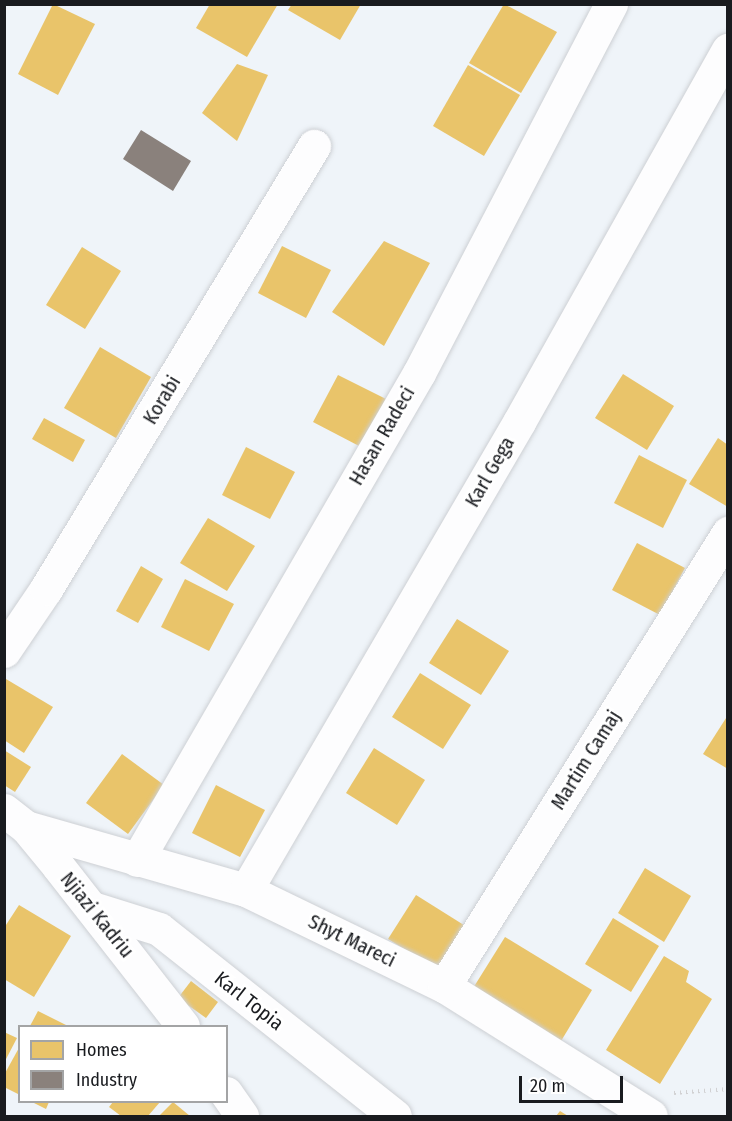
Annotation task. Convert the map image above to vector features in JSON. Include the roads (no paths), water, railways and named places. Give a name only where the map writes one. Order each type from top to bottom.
[{"type":"street","name":"Hasan Radeci","points":[[138,860],[419,373],[611,4]]},
{"type":"street","name":"Karl Gega","points":[[246,890],[519,422],[728,50]]},
{"type":"street","name":"Korabi","points":[[4,651],[46,589],[314,146]]},
{"type":"street","name":"Martim Camaj","points":[[444,986],[728,533]]},
{"type":"street","name":"Shyt Mareci","points":[[15,819],[138,860],[246,890],[444,986],[648,1115]]},
{"type":"street","name":"Njiazi Kadriu","points":[[15,819],[92,908],[182,1025]]},
{"type":"street","name":"Karl Topia","points":[[92,908],[159,929],[395,1116]]},
{"type":"street","points":[[228,1096],[242,1116]]}]
